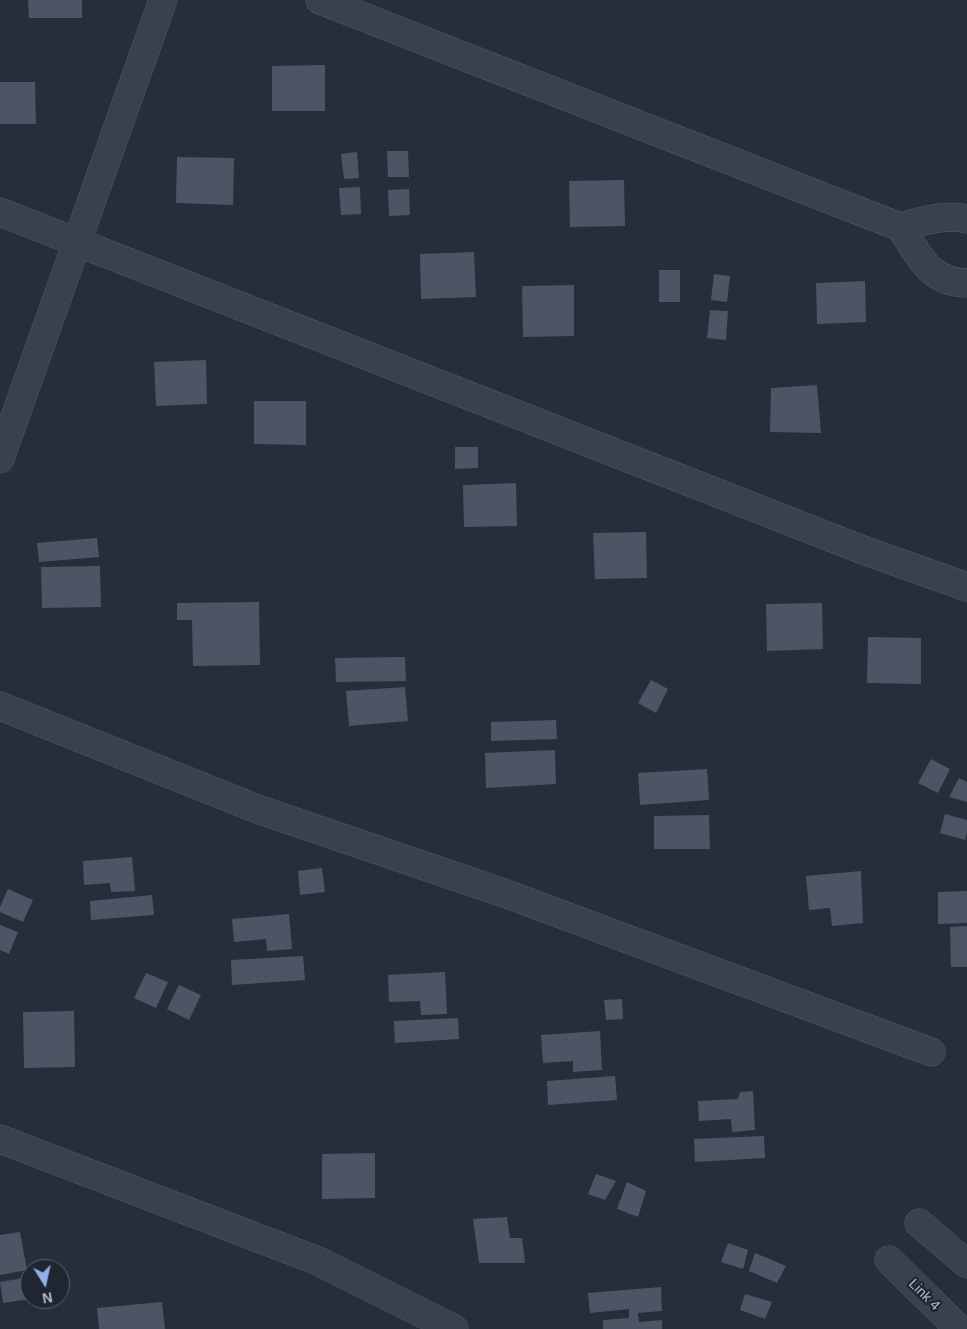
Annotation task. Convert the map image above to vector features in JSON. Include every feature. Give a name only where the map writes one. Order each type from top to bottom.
[{"type":"street","points":[[0,458],[76,241],[164,0]]},
{"type":"street","points":[[320,0],[900,227],[925,264],[936,276],[954,283],[967,283]]},
{"type":"street","points":[[0,212],[863,550],[967,587]]},
{"type":"street","points":[[900,227],[932,218],[958,216],[967,219]]},
{"type":"street","points":[[0,706],[260,810],[504,893],[931,1052]]},
{"type":"street","points":[[0,1139],[318,1261],[454,1329]]},
{"type":"street","points":[[919,1223],[967,1264]]},
{"type":"street","name":"Link 4","points":[[889,1260],[959,1329]]},
{"type":"building","points":[[28,0],[82,0],[82,18],[29,18]]},
{"type":"building","points":[[325,65],[325,111],[272,111],[272,66]]},
{"type":"building","points":[[0,82],[35,82],[36,124],[0,124]]},
{"type":"building","points":[[387,151],[408,151],[409,177],[388,177]]},
{"type":"building","points":[[357,152],[359,178],[344,179],[341,154]]},
{"type":"building","points":[[177,157],[234,158],[233,205],[176,203]]},
{"type":"building","points":[[624,180],[625,226],[570,227],[569,181]]},
{"type":"building","points":[[360,187],[361,214],[341,215],[339,188]]},
{"type":"building","points":[[409,189],[410,215],[389,216],[388,190]]},
{"type":"building","points":[[474,252],[476,297],[421,299],[420,254]]},
{"type":"building","points":[[659,270],[680,270],[680,302],[659,302]]},
{"type":"building","points":[[714,274],[730,276],[727,302],[711,300]]},
{"type":"building","points":[[865,281],[866,322],[817,324],[816,283]]},
{"type":"building","points":[[574,285],[574,336],[523,337],[522,286]]},
{"type":"building","points":[[710,310],[728,311],[726,340],[707,338]]},
{"type":"building","points":[[206,360],[207,404],[156,406],[154,362]]},
{"type":"building","points":[[817,385],[821,433],[770,432],[771,388]]},
{"type":"building","points":[[254,401],[306,401],[306,445],[254,444]]},
{"type":"building","points":[[455,447],[478,447],[478,468],[455,469]]},
{"type":"building","points":[[516,483],[517,526],[464,527],[463,485]]},
{"type":"building","points":[[646,532],[647,578],[595,579],[593,533]]},
{"type":"building","points":[[97,538],[99,557],[39,562],[37,543]]},
{"type":"building","points":[[100,566],[101,607],[42,608],[41,567]]},
{"type":"building","points":[[259,602],[260,665],[193,666],[192,620],[177,620],[177,603]]},
{"type":"building","points":[[822,603],[823,649],[767,651],[766,604]]},
{"type":"building","points":[[868,637],[921,638],[921,684],[867,683]]},
{"type":"building","points":[[405,657],[406,681],[336,682],[335,658]]},
{"type":"building","points":[[651,680],[668,689],[656,713],[638,703]]},
{"type":"building","points":[[405,687],[408,721],[349,726],[346,691]]},
{"type":"building","points":[[556,720],[557,739],[491,741],[491,722]]},
{"type":"building","points":[[555,750],[556,784],[486,788],[485,753]]},
{"type":"building","points":[[931,759],[950,769],[938,793],[918,783]]},
{"type":"building","points":[[707,769],[709,800],[640,805],[638,773]]},
{"type":"building","points":[[959,778],[967,782],[967,802],[949,797]]},
{"type":"building","points":[[945,814],[967,820],[965,840],[940,833]]},
{"type":"building","points":[[709,815],[710,849],[654,849],[654,816]]},
{"type":"building","points":[[132,857],[135,891],[111,892],[110,883],[84,885],[83,861]]},
{"type":"building","points":[[322,868],[325,892],[300,895],[298,871]]},
{"type":"building","points":[[861,871],[863,923],[832,926],[830,908],[809,910],[806,876]]},
{"type":"building","points":[[8,889],[33,900],[23,922],[0,912],[0,907]]},
{"type":"building","points":[[967,891],[967,923],[938,924],[938,892]]},
{"type":"building","points":[[152,895],[154,915],[91,920],[90,901]]},
{"type":"building","points":[[289,914],[292,949],[267,951],[266,939],[234,942],[232,919]]},
{"type":"building","points":[[0,925],[18,932],[9,954],[0,950]]},
{"type":"building","points":[[967,926],[967,967],[951,967],[950,927]]},
{"type":"building","points":[[303,956],[305,980],[232,985],[231,960]]},
{"type":"building","points":[[445,972],[447,1014],[421,1015],[420,1001],[389,1002],[388,975]]},
{"type":"building","points":[[146,973],[168,982],[156,1008],[134,998]]},
{"type":"building","points":[[179,985],[201,995],[189,1020],[167,1009]]},
{"type":"building","points":[[622,999],[623,1019],[606,1020],[604,1000]]},
{"type":"building","points":[[74,1011],[75,1067],[24,1068],[23,1012]]},
{"type":"building","points":[[458,1018],[459,1039],[395,1043],[394,1021]]},
{"type":"building","points":[[600,1031],[602,1070],[573,1072],[573,1061],[543,1063],[541,1035]]},
{"type":"building","points":[[615,1076],[617,1100],[548,1105],[547,1081]]},
{"type":"building","points":[[753,1091],[755,1130],[732,1132],[731,1119],[699,1121],[698,1101],[738,1099],[740,1092]]},
{"type":"building","points":[[764,1136],[765,1158],[695,1162],[694,1139]]},
{"type":"building","points":[[375,1153],[375,1198],[322,1199],[322,1154]]},
{"type":"building","points":[[596,1174],[616,1181],[605,1200],[588,1194]]},
{"type":"building","points":[[627,1182],[646,1191],[638,1217],[617,1209]]},
{"type":"building","points":[[507,1217],[510,1238],[522,1238],[525,1263],[479,1263],[473,1219]]},
{"type":"building","points":[[20,1232],[25,1259],[20,1259],[20,1271],[0,1275],[0,1235]]},
{"type":"building","points":[[728,1243],[748,1250],[743,1269],[721,1262]]},
{"type":"building","points":[[755,1253],[786,1266],[777,1283],[749,1271]]},
{"type":"building","points":[[20,1279],[20,1300],[3,1303],[0,1282]]},
{"type":"building","points":[[661,1287],[662,1311],[638,1313],[639,1322],[662,1320],[662,1329],[603,1329],[603,1320],[629,1318],[629,1309],[590,1313],[588,1293]]},
{"type":"building","points":[[745,1294],[772,1302],[765,1319],[740,1310]]},
{"type":"building","points":[[162,1302],[165,1329],[99,1329],[97,1308]]}]
